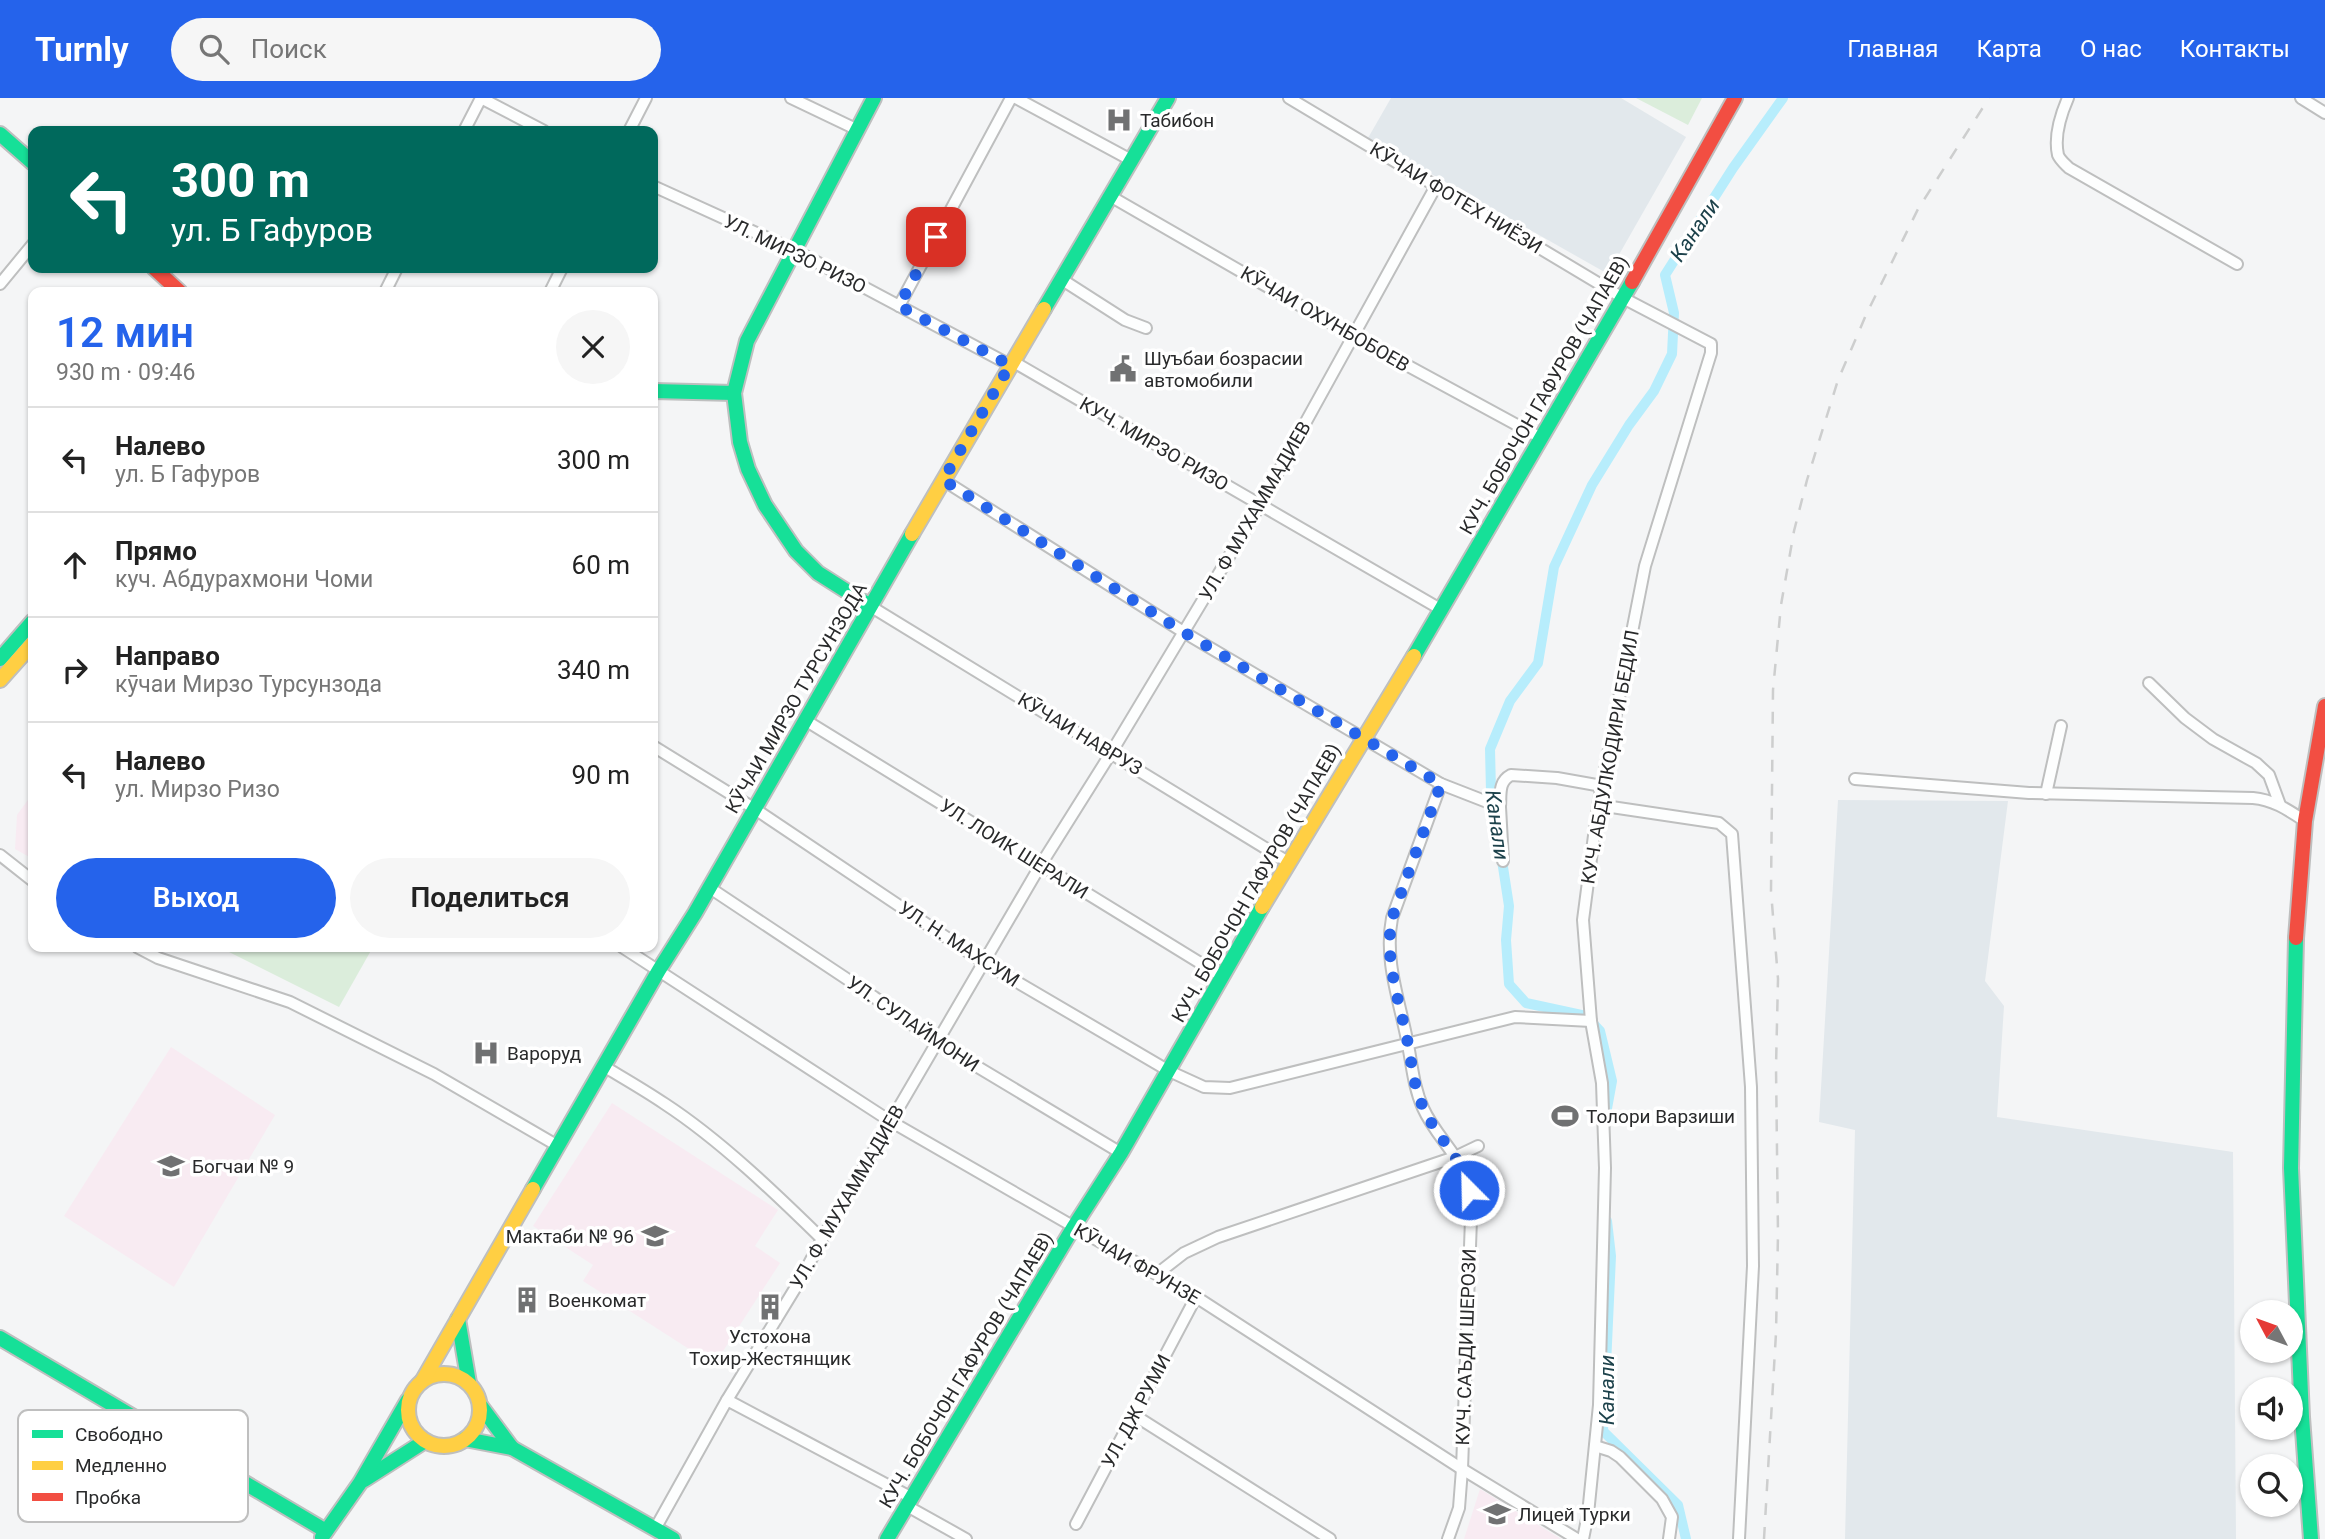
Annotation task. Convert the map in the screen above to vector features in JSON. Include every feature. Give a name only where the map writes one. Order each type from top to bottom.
[{"type":"street","points":[[467,126],[481,98],[534,126]]},
{"type":"street","points":[[632,126],[646,98]]},
{"type":"street","points":[[791,98],[858,130]]},
{"type":"street","points":[[870,606],[818,573],[796,551],[765,505],[740,442],[734,393],[747,341],[874,98]]},
{"type":"street","points":[[899,306],[1010,98]]},
{"type":"street","points":[[1016,98],[1131,160]]},
{"type":"street","name":"КӮЧАИ МИРЗО ТУРСУНЗОДА","points":[[324,1535],[360,1483],[414,1388],[423,1380],[659,970],[710,888],[943,480],[1168,98]]},
{"type":"street","name":"КӮЧАИ ФОТЕХ НИЁЗИ","points":[[1289,98],[1623,298]]},
{"type":"street","name":"КУЧ. БОБОЧОН ГАФУРОВ (ЧАПАЕВ)","points":[[887,1539],[1073,1228],[1121,1153],[1288,862],[1442,610],[1623,298],[1735,98]]},
{"type":"street","points":[[2068,98],[2058,138],[2058,155],[2061,160],[2236,264]]},
{"type":"street","points":[[2301,98],[2325,113]]},
{"type":"street","points":[[0,134],[28,159]]},
{"type":"street","name":"УЛ. Ф МУХАММАДИЕВ","points":[[1040,866],[1185,633],[1260,505],[1436,186]]},
{"type":"street","name":"УЛ. МИРЗО РИЗО","points":[[658,188],[796,251],[1011,363]]},
{"type":"street","name":"КӮЧАИ ОХУНБОБОЕВ","points":[[1110,196],[1353,336],[1541,439]]},
{"type":"street","points":[[0,284],[28,250]]},
{"type":"street","points":[[159,273],[175,287]]},
{"type":"street","points":[[1061,279],[1125,320],[1146,328]]},
{"type":"street","name":"КУЧ. АБДУЛКОДИРИ БЕДИЛ","points":[[1583,1539],[1599,1405],[1605,1168],[1602,1083],[1591,1021],[1583,920],[1598,805],[1649,549],[1711,353],[1711,344],[1623,298]]},
{"type":"street","name":"КУЧ. МИРЗО РИЗО","points":[[1011,363],[1442,610]]},
{"type":"street","points":[[658,391],[734,393]]},
{"type":"street","points":[[943,480],[1185,633],[1441,784],[1500,807]]},
{"type":"street","name":"КӮЧАИ НАВРУЗ","points":[[870,606],[1288,862]]},
{"type":"street","points":[[0,659],[28,627]]},
{"type":"street","points":[[0,680],[28,649]]},
{"type":"street","points":[[2149,683],[2185,718],[2213,739],[2256,763],[2269,775],[2280,805]]},
{"type":"street","points":[[2311,1539],[2302,1418],[2291,1168],[2294,964],[2305,821],[2325,706]]},
{"type":"street","name":"УЛ. ЛОИК ШЕРАЛИ","points":[[805,720],[1223,976]]},
{"type":"street","points":[[2046,794],[2061,726]]},
{"type":"street","name":"УЛ. Н. МАХСУМ","points":[[658,749],[755,809],[983,962],[1169,1071],[1204,1087],[1230,1088],[1515,1017],[1591,1021]]},
{"type":"street","points":[[1503,861],[1500,807],[1501,786],[1506,778],[1511,775],[1557,778],[1602,786]]},
{"type":"street","points":[[1855,779],[2046,794],[2253,798],[2280,805],[2305,821]]},
{"type":"street","name":"КУЧ. САЪДИ ШЕРОЗИ","points":[[1441,784],[1392,918],[1389,937],[1390,963],[1408,1042],[1413,1078],[1423,1107],[1437,1134],[1467,1177],[1471,1219],[1462,1469],[1459,1508],[1448,1539]]},
{"type":"street","points":[[1598,805],[1719,823],[1732,834],[1751,1087],[1753,1266],[1739,1539]]},
{"type":"street","points":[[0,855],[28,877]]},
{"type":"street","name":"УЛ. Ф. МУХАММАДИЕВ","points":[[655,1529],[727,1400],[802,1277],[1040,866]]},
{"type":"street","name":"УЛ. СУЛАЙМОНИ","points":[[710,888],[874,997],[936,1042],[1121,1153]]},
{"type":"street","points":[[147,952],[290,1002],[434,1074],[558,1146]]},
{"type":"street","name":"КӮЧАИ ФРУНЗЕ","points":[[630,952],[890,1121],[1196,1297],[1462,1469],[1577,1539]]},
{"type":"street","points":[[605,1067],[667,1105],[721,1147],[822,1239]]},
{"type":"street","points":[[1157,1275],[1184,1253],[1218,1237],[1455,1157],[1478,1146]]},
{"type":"street","name":"УЛ. ДЖ РУМИ","points":[[1076,1524],[1196,1297]]},
{"type":"street","points":[[458,1319],[469,1383],[480,1405],[512,1448]]},
{"type":"street","points":[[0,1338],[118,1410]]},
{"type":"street","points":[[423,1380],[433,1375],[452,1374],[469,1383]]},
{"type":"street","points":[[409,1399],[408,1411],[413,1428],[425,1441],[445,1446],[465,1439],[512,1448],[673,1539]]},
{"type":"street","points":[[727,1400],[909,1502],[966,1539]]},
{"type":"street","points":[[465,1439],[477,1424],[480,1405]]},
{"type":"street","points":[[1134,1416],[1330,1539]]},
{"type":"street","name":"КӮЧАИ МИРЗО ТУРСУНЗОДА","points":[[360,1483],[425,1441]]},
{"type":"street","points":[[1595,1446],[1620,1457],[1662,1499],[1672,1517],[1669,1539]]},
{"type":"street","points":[[248,1489],[324,1535]]},
{"type":"shaded area","points":[[1391,98],[1621,98],[1686,137],[1608,274],[1368,138]]},
{"type":"shaded area","points":[[28,800],[28,856],[15,849],[17,815]]},
{"type":"shaded area","points":[[1838,800],[2008,801],[1985,981],[2004,1006],[1997,1117],[2233,1152],[2236,1539],[1845,1539],[1855,1130],[1819,1122]]},
{"type":"shaded area","name":"Богчаи № 9","points":[[171,1047],[275,1115],[174,1287],[64,1216]]},
{"type":"shaded area","name":"Мактаби № 96","points":[[612,1103],[778,1210],[755,1246],[780,1263],[714,1365],[583,1281],[593,1265],[533,1226]]},
{"type":"shaded area","name":"Лицей Турки","points":[[1480,1489],[1561,1539],[1464,1539]]},
{"type":"green space","points":[[1636,98],[1702,98],[1688,125]]},
{"type":"green space","points":[[229,952],[370,952],[339,1007]]},
{"type":"waterway","name":"Канали","points":[[1498,834],[1491,791],[1490,749],[1510,701],[1538,663],[1554,567],[1592,485],[1629,425],[1654,391],[1672,354],[1674,313],[1665,275],[1733,168],[1783,98]]},
{"type":"waterway","name":"Канали","points":[[1501,854],[1509,906],[1506,940],[1509,984],[1526,1003],[1586,1016],[1600,1031],[1612,1081],[1606,1114]]},
{"type":"waterway","name":"Канали","points":[[1607,1221],[1611,1256],[1603,1431],[1678,1505],[1686,1539]]},
{"type":"railway","points":[[1764,1539],[1776,1333],[1778,1234],[1778,979],[1771,891],[1773,690],[1781,605],[1794,531],[1838,380],[1866,315],[1918,209],[1989,98]]},
{"type":"traffic: fast","points":[[870,606],[818,573],[796,551],[765,505],[748,469],[740,442],[734,393],[747,341],[874,98]]},
{"type":"traffic: fast","points":[[1044,309],[1168,98]]},
{"type":"traffic: fast","points":[[0,134],[28,159]]},
{"type":"traffic: fast","points":[[1414,656],[1632,282]]},
{"type":"traffic: fast","points":[[658,391],[734,393]]},
{"type":"traffic: fast","points":[[533,1189],[912,534]]},
{"type":"traffic: fast","points":[[0,659],[28,627]]},
{"type":"traffic: fast","points":[[887,1539],[1073,1228],[1121,1153],[1262,907]]},
{"type":"traffic: fast","points":[[2296,938],[2291,1168],[2302,1417],[2311,1539]]},
{"type":"traffic: fast","points":[[458,1319],[469,1383]]},
{"type":"traffic: fast","points":[[0,1338],[122,1410]]},
{"type":"traffic: fast","points":[[322,1537],[360,1483],[408,1400]]},
{"type":"traffic: fast","points":[[480,1405],[512,1448]]},
{"type":"traffic: fast","points":[[465,1439],[512,1448],[673,1539]]},
{"type":"traffic: fast","points":[[364,1480],[425,1441]]},
{"type":"traffic: fast","points":[[248,1485],[326,1531]]},
{"type":"traffic: slow","points":[[912,534],[1044,309]]},
{"type":"traffic: slow","points":[[0,680],[28,649]]},
{"type":"traffic: slow","points":[[1262,907],[1414,656]]},
{"type":"traffic: slow","points":[[423,1380],[533,1189]]},
{"type":"traffic: slow","points":[[444,1374],[464,1380],[474,1390],[480,1410],[474,1430],[464,1440],[444,1446],[424,1440],[414,1430],[408,1410],[414,1390],[424,1380],[444,1374]]},
{"type":"traffic: jam","points":[[1632,282],[1735,98]]},
{"type":"traffic: jam","points":[[159,273],[175,287]]},
{"type":"traffic: jam","points":[[2296,938],[2305,821],[2325,706]]},
{"type":"place","name":"Табибон","points":[[1119,120]]},
{"type":"place","name":"Шуъбаи бозрасии автомобили","points":[[1123,369]]},
{"type":"place","name":"Вароруд","points":[[486,1053]]},
{"type":"place","name":"Толори Варзиши","points":[[1565,1116]]},
{"type":"place","name":"Богчаи № 9","points":[[171,1166]]},
{"type":"place","name":"Мактаби № 96","points":[[655,1236]]},
{"type":"place","name":"Военкомат","points":[[527,1300]]},
{"type":"place","name":"Устохона Тохир-Жестянщик","points":[[770,1307]]},
{"type":"place","name":"Лицей Турки","points":[[1497,1514]]},
{"type":"route","points":[[936,237],[899,306],[1010,365],[943,480],[1185,633],[1441,784],[1392,918],[1389,937],[1390,963],[1418,1093],[1437,1134],[1467,1177],[1469,1190]]}]
